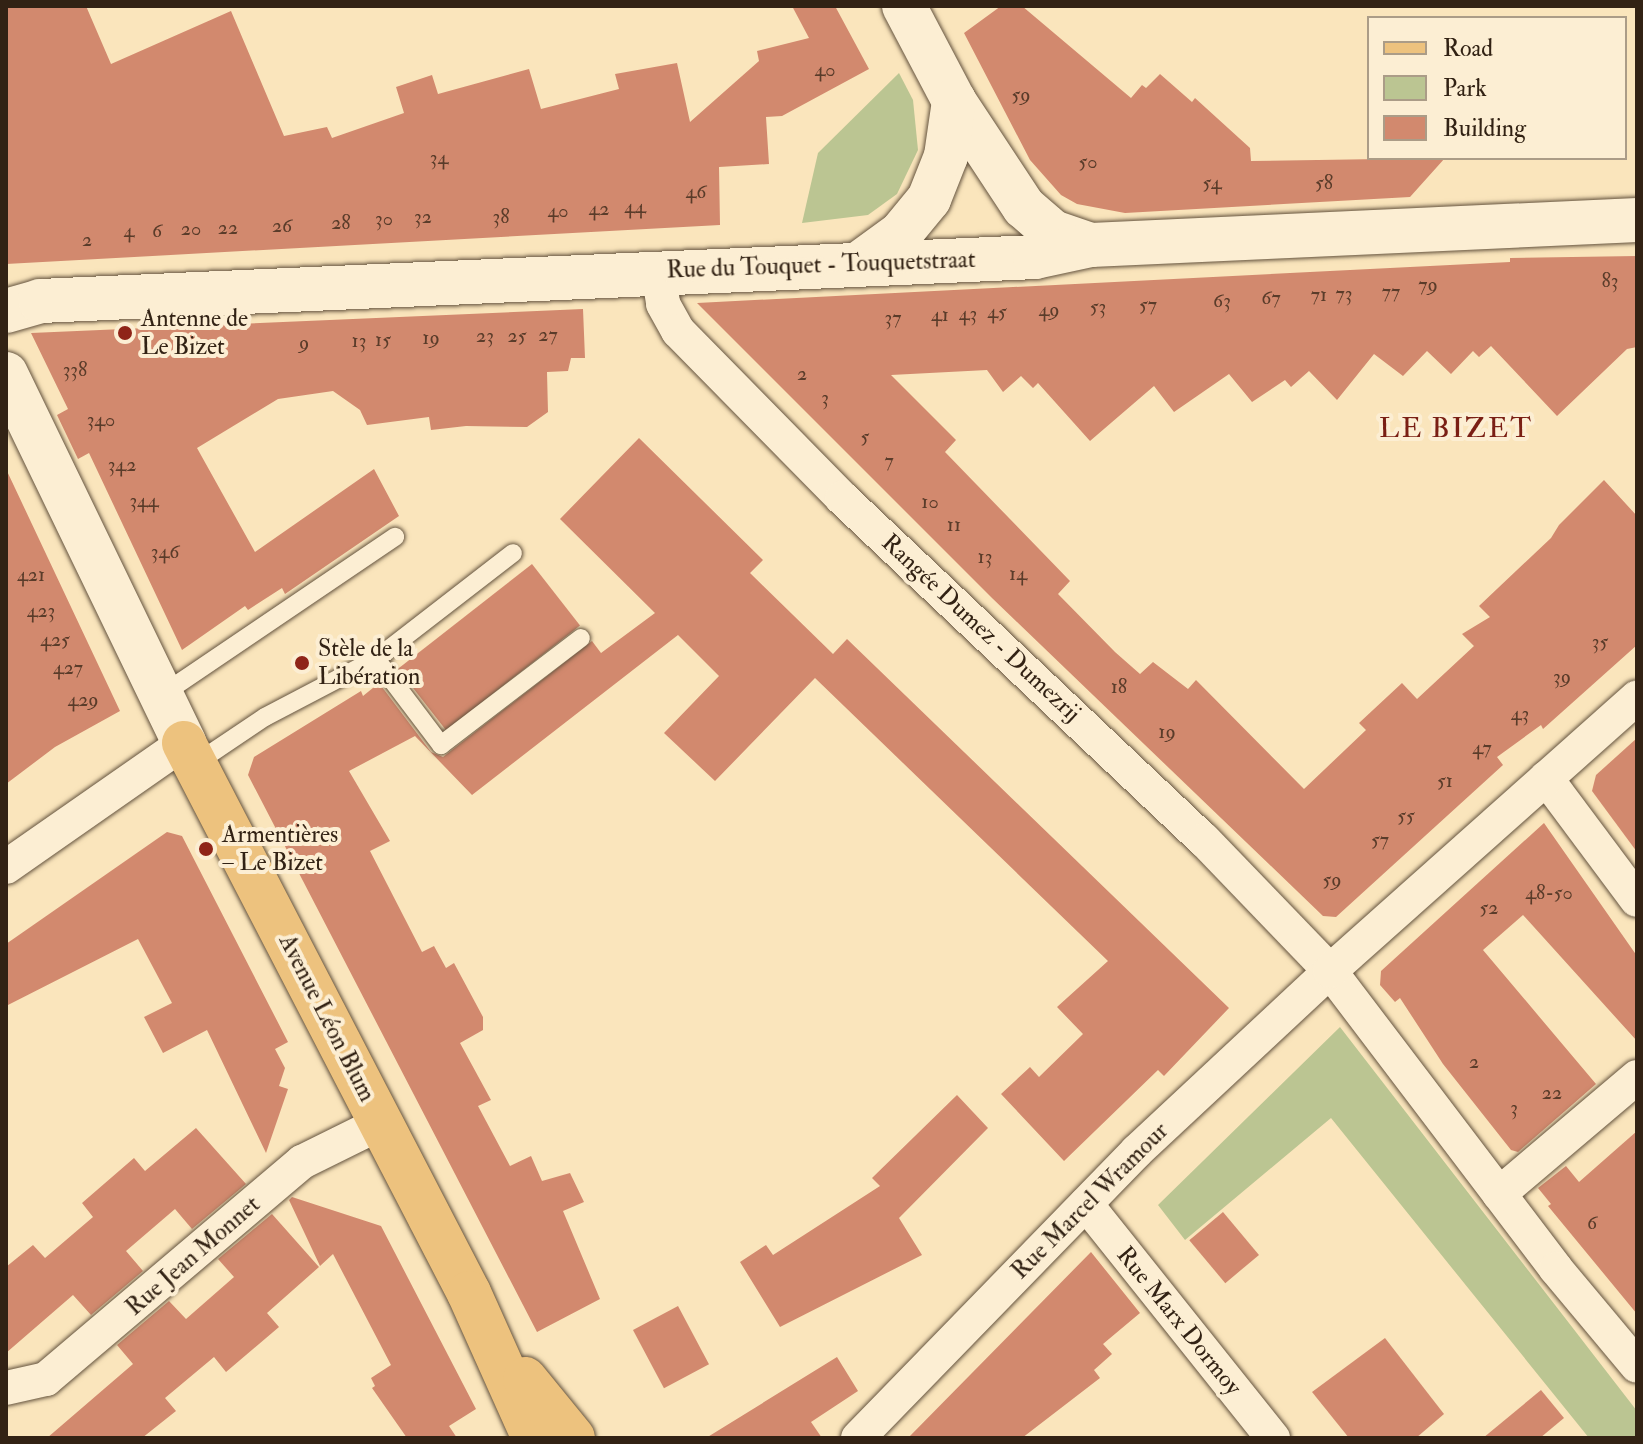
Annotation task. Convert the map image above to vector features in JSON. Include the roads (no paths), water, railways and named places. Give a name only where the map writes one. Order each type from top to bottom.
[{"type":"main road","name":"Avenue Léon Blum","points":[[190,753],[469,1293],[534,1438]]},
{"type":"main road","name":"Avenue Léon Blum","points":[[469,1293],[521,1373],[573,1438]]},
{"type":"street","points":[[904,6],[954,101],[1024,207],[1053,232],[1091,245]]},
{"type":"street","points":[[860,263],[901,233],[929,199],[946,156],[954,101]]},
{"type":"street","name":"Rue du Touquet - Touquetstraat","points":[[6,311],[40,301],[658,271],[1035,257],[1091,245],[1637,220]]},
{"type":"street","name":"Rangée Dumez - Dumezrij","points":[[658,271],[663,304],[678,331],[842,498],[1204,840],[1330,971],[1499,1194],[1637,1366]]},
{"type":"street","points":[[6,374],[16,422],[190,753],[6,867]]},
{"type":"street","name":"Rue Marcel Wramour","points":[[858,1438],[1086,1204],[1330,971],[1637,697]]},
{"type":"street","points":[[1546,778],[1637,900]]},
{"type":"street","points":[[1499,1194],[1637,1077]]},
{"type":"street","name":"Rue Jean Monnet","points":[[6,1388],[46,1379],[302,1162],[381,1123]]},
{"type":"street","name":"Rue Marx Dormoy","points":[[1086,1204],[1273,1438]]},
{"type":"lane","points":[[160,696],[395,537]]},
{"type":"lane","points":[[190,753],[376,659],[513,553]]},
{"type":"lane","points":[[376,659],[441,745],[581,638]]},
{"type":"place","name":"Antenne de Le Bizet","points":[[125,333]]},
{"type":"place","name":"Stèle de la Libération","points":[[302,663]]},
{"type":"place","name":"Armentières – Le Bizet","points":[[206,849]]},
{"type":"district","name":"LE BIZET","points":[[1456,429]]}]
